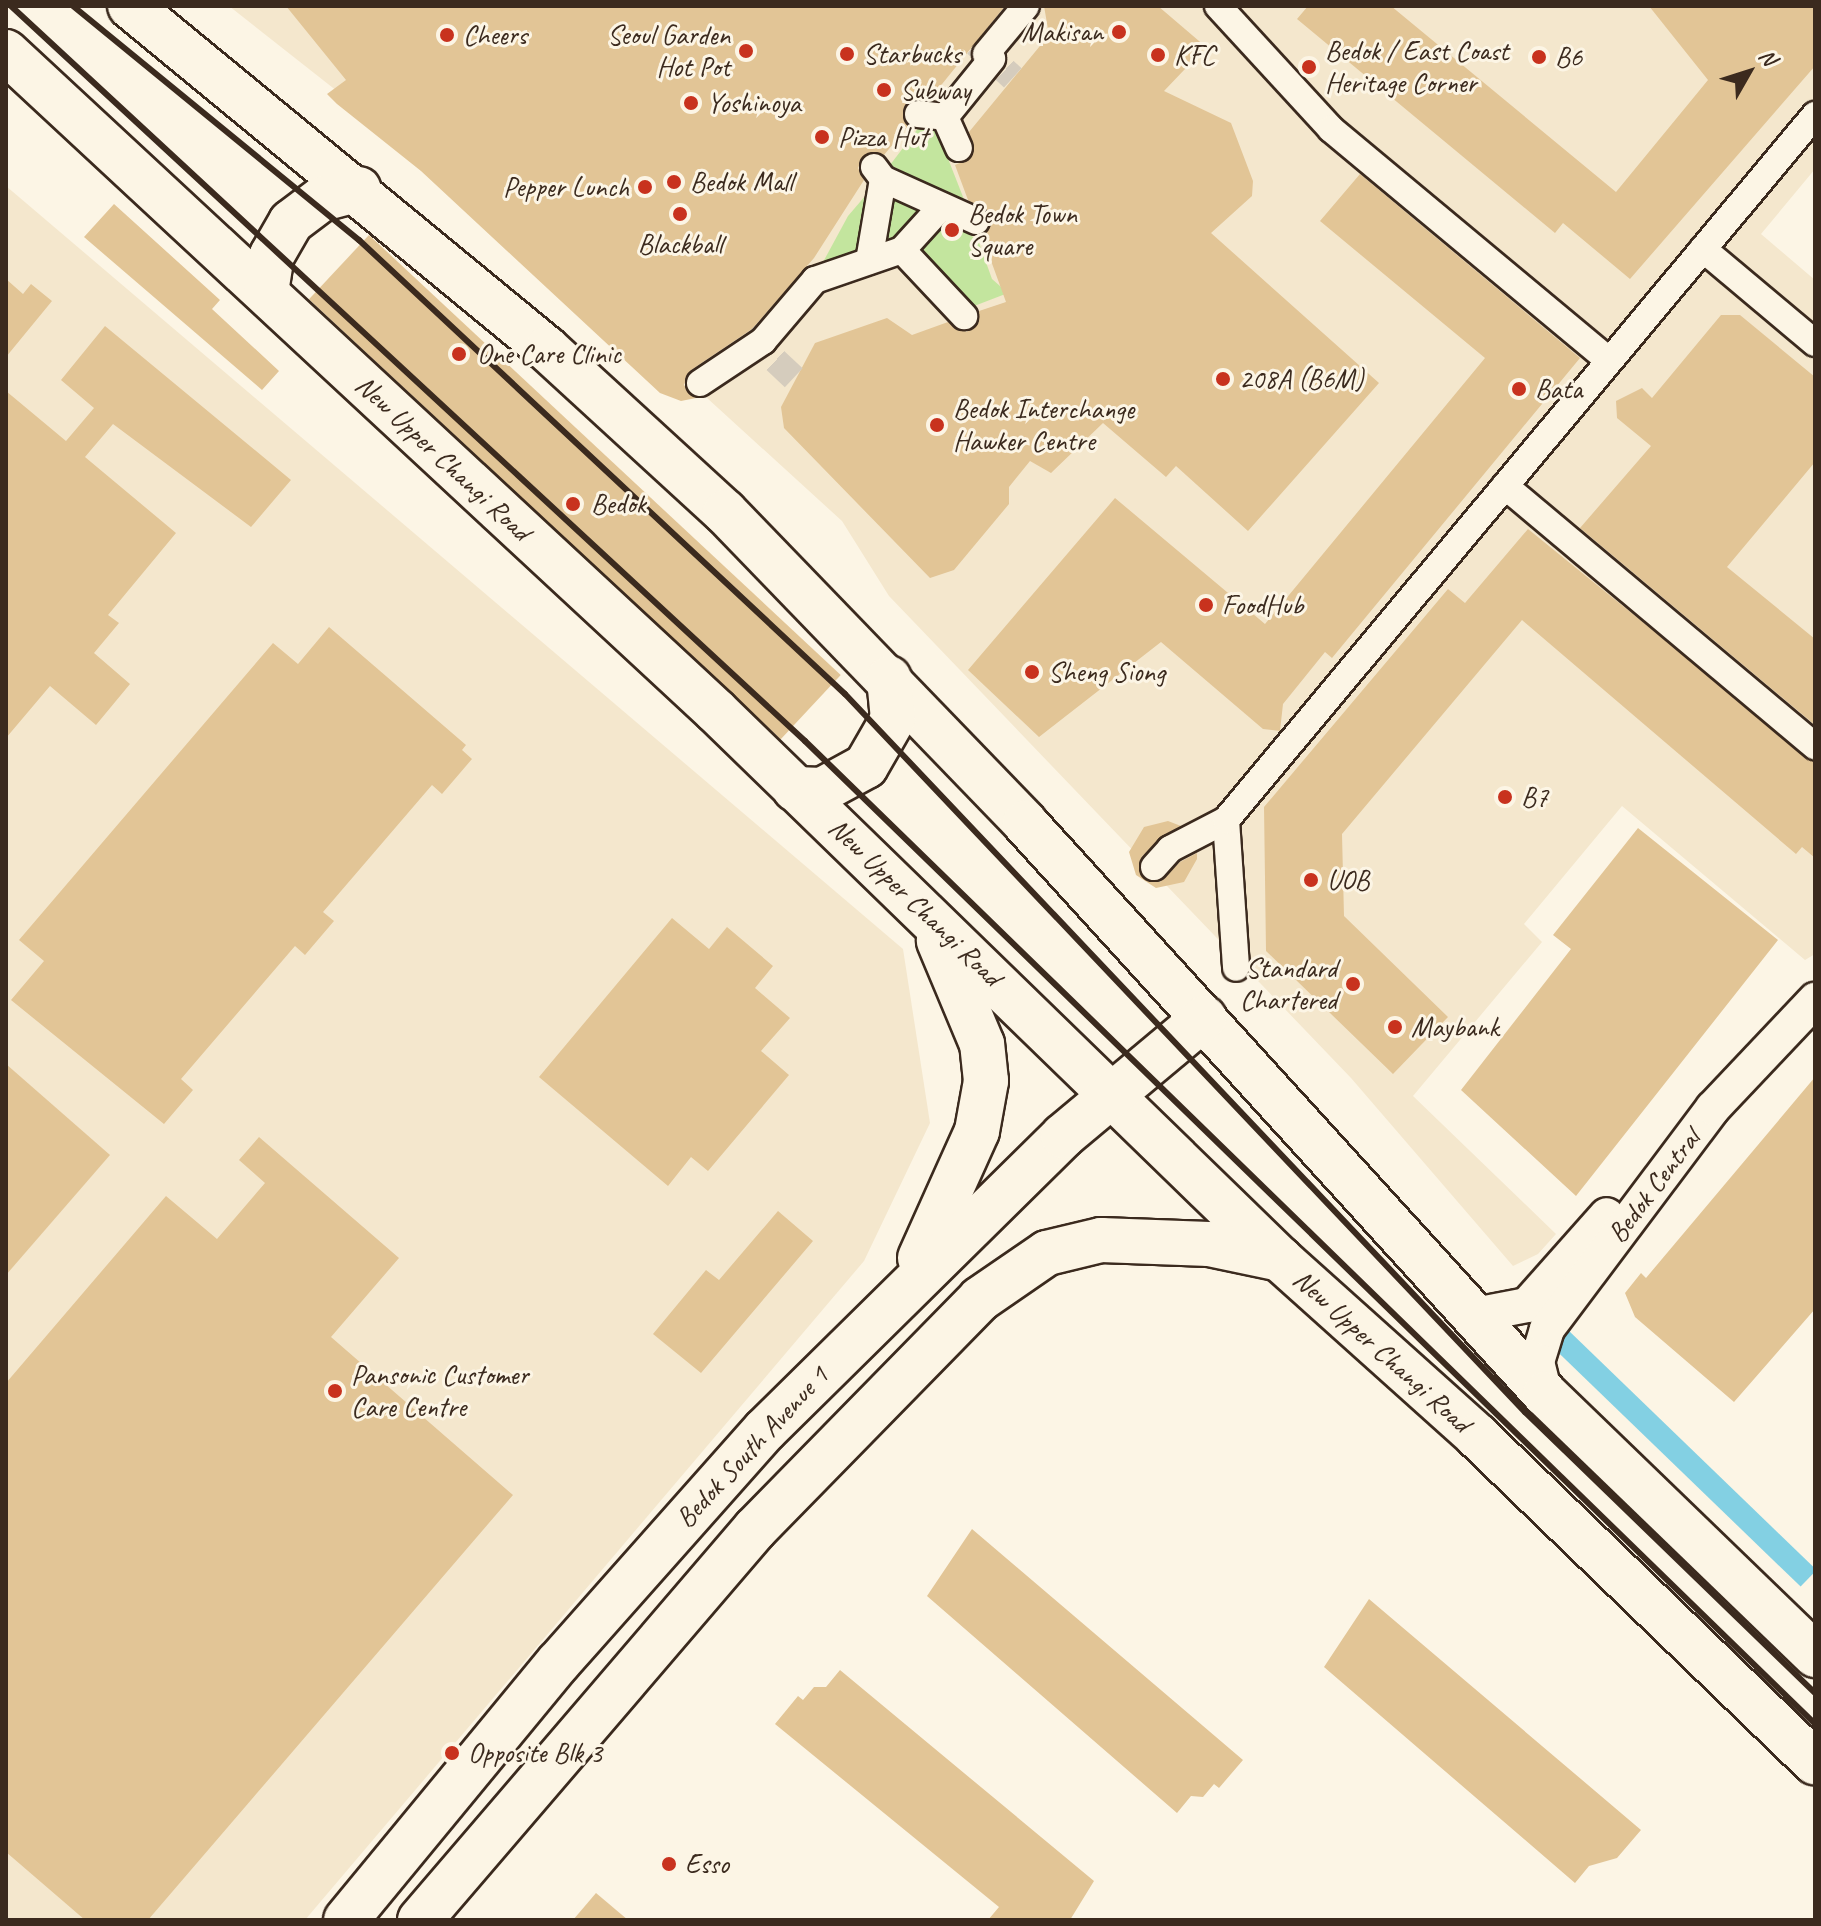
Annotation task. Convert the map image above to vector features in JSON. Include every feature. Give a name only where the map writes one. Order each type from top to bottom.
[{"type":"main road","points":[[130,6],[359,189],[714,502],[889,678],[1204,1018],[1545,1394],[1815,1655]]},
{"type":"main road","name":"New Upper Changi Road","points":[[6,52],[917,903],[1280,1259],[1477,1436],[1815,1762]]},
{"type":"main road","points":[[266,292],[272,255],[291,222],[322,199],[359,189]]},
{"type":"main road","points":[[795,789],[822,790],[866,766],[893,719],[889,678]]},
{"type":"main road","points":[[909,1282],[977,1131],[986,1081],[982,1044],[958,974],[917,903]]},
{"type":"main road","name":"Bedok South Avenue 1","points":[[346,1920],[658,1547],[909,1282],[1112,1092],[1204,1018]]},
{"type":"main road","name":"Bedok South Avenue 1","points":[[420,1920],[766,1518],[980,1299],[1047,1253],[1101,1240],[1209,1244],[1280,1259]]},
{"type":"street","points":[[945,117],[1026,6]]},
{"type":"street","points":[[1218,6],[1331,129],[1609,361]]},
{"type":"street","points":[[918,114],[945,117]]},
{"type":"street","points":[[1154,867],[1170,849],[1226,820],[1815,115]]},
{"type":"street","points":[[945,117],[959,148]]},
{"type":"street","points":[[869,261],[878,173],[976,221]]},
{"type":"street","points":[[700,383],[763,341],[815,280],[902,250],[942,206]]},
{"type":"street","points":[[1703,249],[1815,343]]},
{"type":"street","points":[[902,250],[964,316]]},
{"type":"street","points":[[1505,486],[1815,746]]},
{"type":"street","points":[[1226,820],[1236,968]]},
{"type":"street","name":"Bedok Central","points":[[1475,1315],[1501,1315],[1531,1301],[1777,1018],[1815,989]]},
{"type":"street","name":"Bedok Central","points":[[1545,1394],[1537,1362],[1547,1329],[1713,1108],[1815,1000]]},
{"type":"shaded area","points":[[229,6],[1815,6],[1815,169],[1761,234],[1815,280],[1815,954],[1805,960],[1622,806],[1524,924],[1542,942],[1413,1096],[1556,1234],[1538,1254],[1513,1266],[1351,1078],[889,596],[842,521],[695,387],[666,350]]},
{"type":"shaded area","points":[[6,186],[903,949],[930,1123],[864,1261],[305,1920],[6,1920]]},
{"type":"green space","points":[[919,127],[936,128],[965,202],[890,165]]},
{"type":"green space","points":[[872,188],[860,252],[822,264],[848,216]]},
{"type":"green space","points":[[891,192],[925,209],[882,247]]},
{"type":"green space","points":[[944,219],[978,240],[992,279],[1008,293],[969,308],[913,250]]},
{"type":"water","points":[[1567,1329],[1815,1568],[1801,1587],[1551,1346]]},
{"type":"building","name":"Bedok Mall","points":[[286,6],[1005,6],[930,99],[906,104],[908,126],[884,155],[864,155],[858,168],[864,180],[814,258],[752,329],[691,370],[684,385],[696,398],[681,401],[660,393],[421,171],[327,94],[346,80]]},
{"type":"building","points":[[1044,6],[1158,6],[1206,47],[1164,91],[1231,123],[1253,181],[1252,196],[1211,233],[1379,383],[1248,531],[1176,466],[1166,477],[1103,423],[1051,473],[1030,461],[1009,487],[1009,504],[954,570],[930,578],[784,428],[781,407],[815,343],[887,318],[912,335],[948,322],[967,332],[979,311],[1006,302],[982,236],[992,219],[968,200],[955,165],[971,158],[969,132],[1049,35]]},
{"type":"building","points":[[1308,6],[1391,6],[1616,192],[1708,80],[1649,6],[1815,6],[1815,66],[1630,279],[1563,223],[1555,233],[1297,19]]},
{"type":"building","points":[[1360,174],[1580,358],[1332,658],[1325,652],[1283,704],[1280,731],[1263,729],[1161,642],[1039,737],[968,670],[1115,498],[1265,624],[1485,358],[1320,221]]},
{"type":"building","points":[[114,204],[220,300],[212,309],[279,371],[262,390],[84,237]]},
{"type":"building","points":[[369,235],[841,675],[781,739],[309,299]]},
{"type":"building","points":[[6,279],[23,294],[31,284],[52,301],[6,357]]},
{"type":"building","points":[[1721,315],[1740,315],[1815,377],[1815,462],[1727,567],[1815,639],[1815,725],[1580,528],[1651,446],[1617,418],[1616,401],[1642,388],[1652,398]]},
{"type":"building","points":[[105,326],[291,480],[251,527],[113,424],[85,457],[176,533],[108,615],[119,623],[94,653],[130,684],[96,725],[50,686],[6,738],[6,391],[66,441],[94,408],[61,380]]},
{"type":"building","points":[[1528,529],[1815,762],[1815,858],[1802,847],[1796,854],[1522,620],[1342,834],[1344,916],[1448,1017],[1393,1074],[1266,951],[1264,807],[1448,589],[1465,603]]},
{"type":"building","points":[[329,627],[466,745],[462,750],[472,759],[442,794],[432,785],[323,912],[334,921],[305,955],[295,946],[181,1079],[193,1090],[164,1124],[11,1000],[44,961],[19,940],[273,643],[298,664]]},
{"type":"building","points":[[1168,821],[1181,826],[1142,856],[1143,878],[1160,882],[1180,862],[1197,853],[1197,859],[1184,882],[1156,888],[1136,875],[1129,852],[1144,827]]},
{"type":"building","points":[[1638,828],[1778,940],[1576,1196],[1461,1090],[1571,949],[1553,935]]},
{"type":"building","points":[[672,918],[709,949],[727,927],[773,966],[755,988],[790,1018],[761,1051],[789,1075],[708,1171],[691,1157],[668,1186],[539,1077]]},
{"type":"building","points":[[6,1064],[110,1155],[6,1275]]},
{"type":"building","points":[[1815,1077],[1815,1309],[1734,1402],[1635,1317],[1625,1293],[1641,1273],[1646,1278]]},
{"type":"building","points":[[259,1137],[399,1258],[331,1337],[513,1495],[148,1920],[85,1920],[6,1852],[6,1383],[166,1196],[217,1239],[265,1183],[239,1160]]},
{"type":"building","points":[[778,1211],[813,1241],[701,1373],[653,1334],[706,1270],[719,1280]]},
{"type":"building","points":[[972,1529],[1243,1760],[1219,1788],[1214,1784],[1203,1797],[1191,1796],[1177,1813],[927,1596]]},
{"type":"building","points":[[1369,1599],[1641,1830],[1617,1858],[1589,1866],[1575,1883],[1324,1667]]},
{"type":"building","points":[[840,1670],[1094,1881],[1070,1920],[988,1920],[999,1907],[775,1724],[798,1696],[803,1700],[814,1687],[826,1687]]},
{"type":"building","points":[[596,1893],[628,1920],[573,1920]]},
{"type":"tunnel","points":[[976,44],[1013,78]]},
{"type":"tunnel","points":[[747,334],[794,378]]},
{"type":"railway","points":[[11,6],[805,741],[1815,1724]]},
{"type":"railway","points":[[73,6],[359,240],[845,694],[1525,1412],[1815,1693]]},
{"type":"place","name":"Makisan","points":[[1119,32]]},
{"type":"place","name":"Cheers","points":[[447,35]]},
{"type":"place","name":"Seoul Garden Hot Pot","points":[[746,51]]},
{"type":"place","name":"Starbucks","points":[[847,54]]},
{"type":"place","name":"KFC","points":[[1158,55]]},
{"type":"place","name":"B6","points":[[1539,57]]},
{"type":"place","name":"Bedok / East Coast Heritage Corner","points":[[1309,67]]},
{"type":"place","name":"Subway","points":[[884,90]]},
{"type":"place","name":"Yoshinoya","points":[[691,103]]},
{"type":"place","name":"Pizza Hut","points":[[822,137]]},
{"type":"place","name":"Bedok Mall","points":[[674,182]]},
{"type":"place","name":"Pepper Lunch","points":[[645,187]]},
{"type":"place","name":"Blackball","points":[[680,214]]},
{"type":"place","name":"Bedok Town Square","points":[[952,230]]},
{"type":"place","name":"One Care Clinic","points":[[459,354]]},
{"type":"place","name":"208A (B6M)","points":[[1223,379]]},
{"type":"place","name":"Bata","points":[[1519,389]]},
{"type":"place","name":"Bedok Interchange Hawker Centre","points":[[937,425]]},
{"type":"place","name":"Bedok","points":[[573,504]]},
{"type":"place","name":"FoodHub","points":[[1206,605]]},
{"type":"place","name":"Sheng Siong","points":[[1032,672]]},
{"type":"place","name":"B7","points":[[1505,797]]},
{"type":"place","name":"UOB","points":[[1311,880]]},
{"type":"place","name":"Standard Chartered","points":[[1353,984]]},
{"type":"place","name":"Maybank","points":[[1395,1027]]},
{"type":"place","name":"Pansonic Customer Care Centre","points":[[335,1391]]},
{"type":"place","name":"Opposite Blk 3","points":[[452,1753]]},
{"type":"place","name":"Esso","points":[[669,1864]]}]
